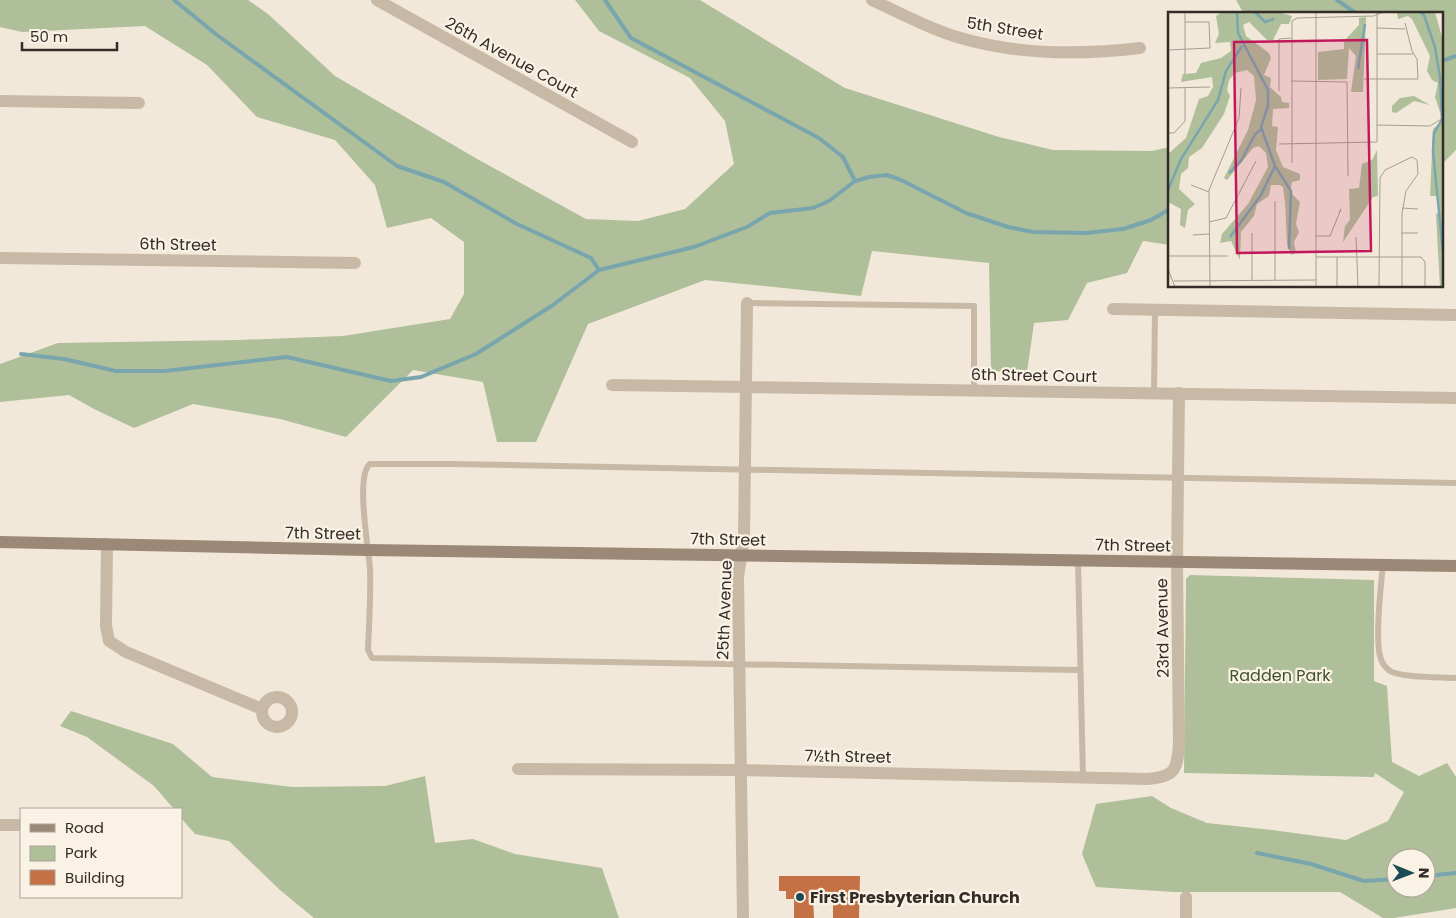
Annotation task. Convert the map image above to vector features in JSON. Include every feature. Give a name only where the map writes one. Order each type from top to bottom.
[{"type":"main road","name":"7th Street","points":[[0,542],[367,550],[1456,566]]},
{"type":"street","name":"26th Avenue Court","points":[[377,0],[632,142]]},
{"type":"street","name":"5th Street","points":[[872,0],[929,27],[964,39],[992,45],[1021,50],[1071,53],[1140,48]]},
{"type":"street","points":[[0,101],[139,103]]},
{"type":"street","name":"6th Street","points":[[0,258],[355,263]]},
{"type":"street","name":"25th Avenue","points":[[743,918],[738,577],[744,538],[747,303]]},
{"type":"street","points":[[1113,309],[1456,315]]},
{"type":"street","name":"6th Street Court","points":[[612,386],[1456,398]]},
{"type":"street","name":"23rd Avenue","points":[[1174,771],[1179,744],[1177,562],[1179,393]]},
{"type":"street","points":[[107,544],[106,626],[109,641],[126,652],[262,708]]},
{"type":"street","name":"7½th Street","points":[[518,769],[740,770],[1148,779],[1161,778],[1174,771]]},
{"type":"street","points":[[0,826],[20,826]]},
{"type":"street","points":[[1186,897],[1186,918]]},
{"type":"lane","points":[[747,303],[974,306],[974,390]]},
{"type":"lane","points":[[1154,393],[1155,311]]},
{"type":"lane","points":[[1080,670],[372,658],[368,650],[370,568],[364,530],[364,476],[366,467],[370,464],[452,464],[1456,482]]},
{"type":"lane","points":[[1078,560],[1083,778]]},
{"type":"lane","points":[[1384,565],[1378,638],[1381,658],[1385,666],[1391,672],[1400,674],[1456,678]]},
{"type":"green space","points":[[0,0],[248,0],[268,14],[335,76],[479,160],[586,219],[638,221],[685,209],[734,164],[725,121],[690,78],[599,31],[575,0],[700,0],[845,88],[999,137],[1053,150],[1152,151],[1168,147],[1168,245],[1143,241],[1127,273],[1087,283],[1068,320],[1034,323],[1027,372],[991,371],[989,263],[872,251],[861,296],[705,280],[588,324],[536,442],[497,442],[483,382],[413,370],[346,437],[280,419],[193,404],[134,428],[69,395],[0,402],[0,364],[58,343],[343,336],[450,319],[464,294],[464,242],[431,218],[387,228],[375,185],[335,140],[257,117],[207,65],[145,26],[22,32],[0,27]]},
{"type":"green space","points":[[1236,0],[1456,0],[1456,150],[1444,162],[1444,12],[1243,12]]},
{"type":"green space","name":"Radden Park","points":[[1190,575],[1374,580],[1374,681],[1387,686],[1392,762],[1419,776],[1447,763],[1456,777],[1456,908],[1383,918],[1340,892],[1173,892],[1096,887],[1082,854],[1096,804],[1152,796],[1171,808],[1207,823],[1346,840],[1388,821],[1404,792],[1375,773],[1374,777],[1184,773],[1186,579]]},
{"type":"green space","points":[[71,711],[173,744],[212,777],[292,787],[385,786],[425,776],[435,843],[473,839],[515,854],[602,868],[619,918],[314,918],[280,890],[229,841],[195,834],[182,819],[182,808],[173,808],[154,786],[87,737],[60,726]]},
{"type":"building","name":"First Presbyterian Church","points":[[779,876],[860,876],[859,918],[833,918],[833,896],[813,896],[814,918],[794,918],[794,899],[786,899],[786,891],[779,891]]},
{"type":"waterway","points":[[174,0],[217,35],[397,166],[444,182],[517,224],[591,258],[599,270]]},
{"type":"waterway","points":[[605,0],[631,38],[819,138],[843,157],[855,181]]},
{"type":"waterway","points":[[1337,0],[1354,12]]},
{"type":"waterway","points":[[1444,60],[1456,56]]},
{"type":"waterway","points":[[21,354],[64,359],[116,371],[165,371],[287,357],[391,381],[421,377],[476,354],[553,305],[599,270],[694,247],[747,227],[770,213],[813,208],[829,201],[855,181],[869,177],[887,175],[901,180],[966,213],[1008,227],[1033,232],[1086,233],[1123,229],[1151,220],[1168,210]]},
{"type":"waterway","points":[[1257,853],[1311,864],[1364,881],[1386,880]]},
{"type":"waterway","points":[[1436,875],[1456,873]]},
{"type":"place","name":"First Presbyterian Church","points":[[800,897]]}]
